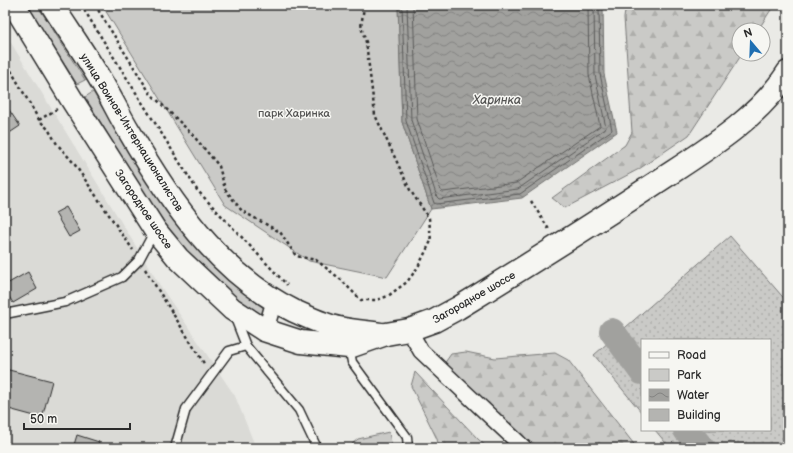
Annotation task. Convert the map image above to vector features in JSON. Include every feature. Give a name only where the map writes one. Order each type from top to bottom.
[{"type":"main road","name":"Загородное шоссе","points":[[14,5],[155,230],[178,258],[232,309],[264,330],[301,342],[386,334],[409,330],[434,321],[458,308],[605,216],[723,137],[743,122],[783,83]]},
{"type":"main road","name":"улица Воинов-Интернационалистов","points":[[52,5],[101,80],[129,132],[160,181],[184,216],[208,246],[249,283],[281,294],[311,319],[339,328],[349,338]]},
{"type":"street","points":[[264,330],[281,294]]},
{"type":"street","points":[[409,330],[421,351],[524,448]]},
{"type":"lane","points":[[5,314],[65,302],[122,277],[139,260],[155,230]]},
{"type":"lane","points":[[232,309],[246,346],[299,410],[317,448]]},
{"type":"lane","points":[[349,338],[352,362],[407,437],[408,448]]},
{"type":"lane","points":[[176,448],[186,409],[229,351],[246,346]]},
{"type":"path","points":[[80,5],[197,190],[281,294]]},
{"type":"path","points":[[95,5],[150,93],[191,133],[218,166],[225,189],[242,211],[280,232],[296,256],[316,260],[339,278],[361,300],[377,300],[388,296],[407,282],[418,267],[431,241],[429,218],[410,190],[375,115],[366,42],[361,27],[364,7],[362,5]]},
{"type":"path","points":[[5,60],[39,120],[48,129],[57,144],[73,162],[139,260],[211,375]]},
{"type":"path","points":[[531,201],[551,231],[544,236]]},
{"type":"shaded area","points":[[5,33],[161,287],[235,396],[256,448],[5,448]]},
{"type":"green space","points":[[27,5],[37,5],[85,80],[77,84]]},
{"type":"green space","name":"парк Харинка","points":[[102,5],[398,5],[402,122],[431,209],[387,277],[309,261],[225,205]]},
{"type":"green space","points":[[626,5],[774,5],[763,22],[731,22],[731,62],[737,62],[689,135],[639,169],[565,208],[552,198],[625,145],[632,132],[624,18]]},
{"type":"green space","points":[[93,92],[142,174],[183,233],[221,274],[263,307],[265,310],[263,314],[261,315],[257,313],[220,286],[206,274],[184,248],[139,185],[85,97]]},
{"type":"green space","points":[[730,236],[788,303],[788,448],[670,448],[656,431],[771,431],[771,339],[641,339],[641,412],[594,355]]},
{"type":"green space","points":[[466,352],[495,358],[555,353],[568,360],[637,448],[533,448],[439,371],[451,354]]},
{"type":"green space","points":[[415,372],[488,448],[439,448],[437,439],[411,386]]},
{"type":"green space","points":[[389,432],[392,448],[352,448],[352,444],[358,439]]},
{"type":"water","name":"Харинка","points":[[398,5],[603,5],[604,74],[617,132],[522,198],[431,209],[402,122]]},
{"type":"building","points":[[5,104],[20,126],[5,136]]},
{"type":"building","points":[[66,207],[80,231],[69,237],[55,213]]},
{"type":"building","points":[[28,272],[37,289],[13,303],[5,290],[5,285]]},
{"type":"building","points":[[5,369],[52,381],[42,418],[5,408]]},
{"type":"building","points":[[77,435],[99,442],[97,448],[73,448]]},
{"type":"waterway","name":"Харинка","points":[[612,331],[641,371]]},
{"type":"waterway","name":"Харинка","points":[[687,431],[702,448]]}]
